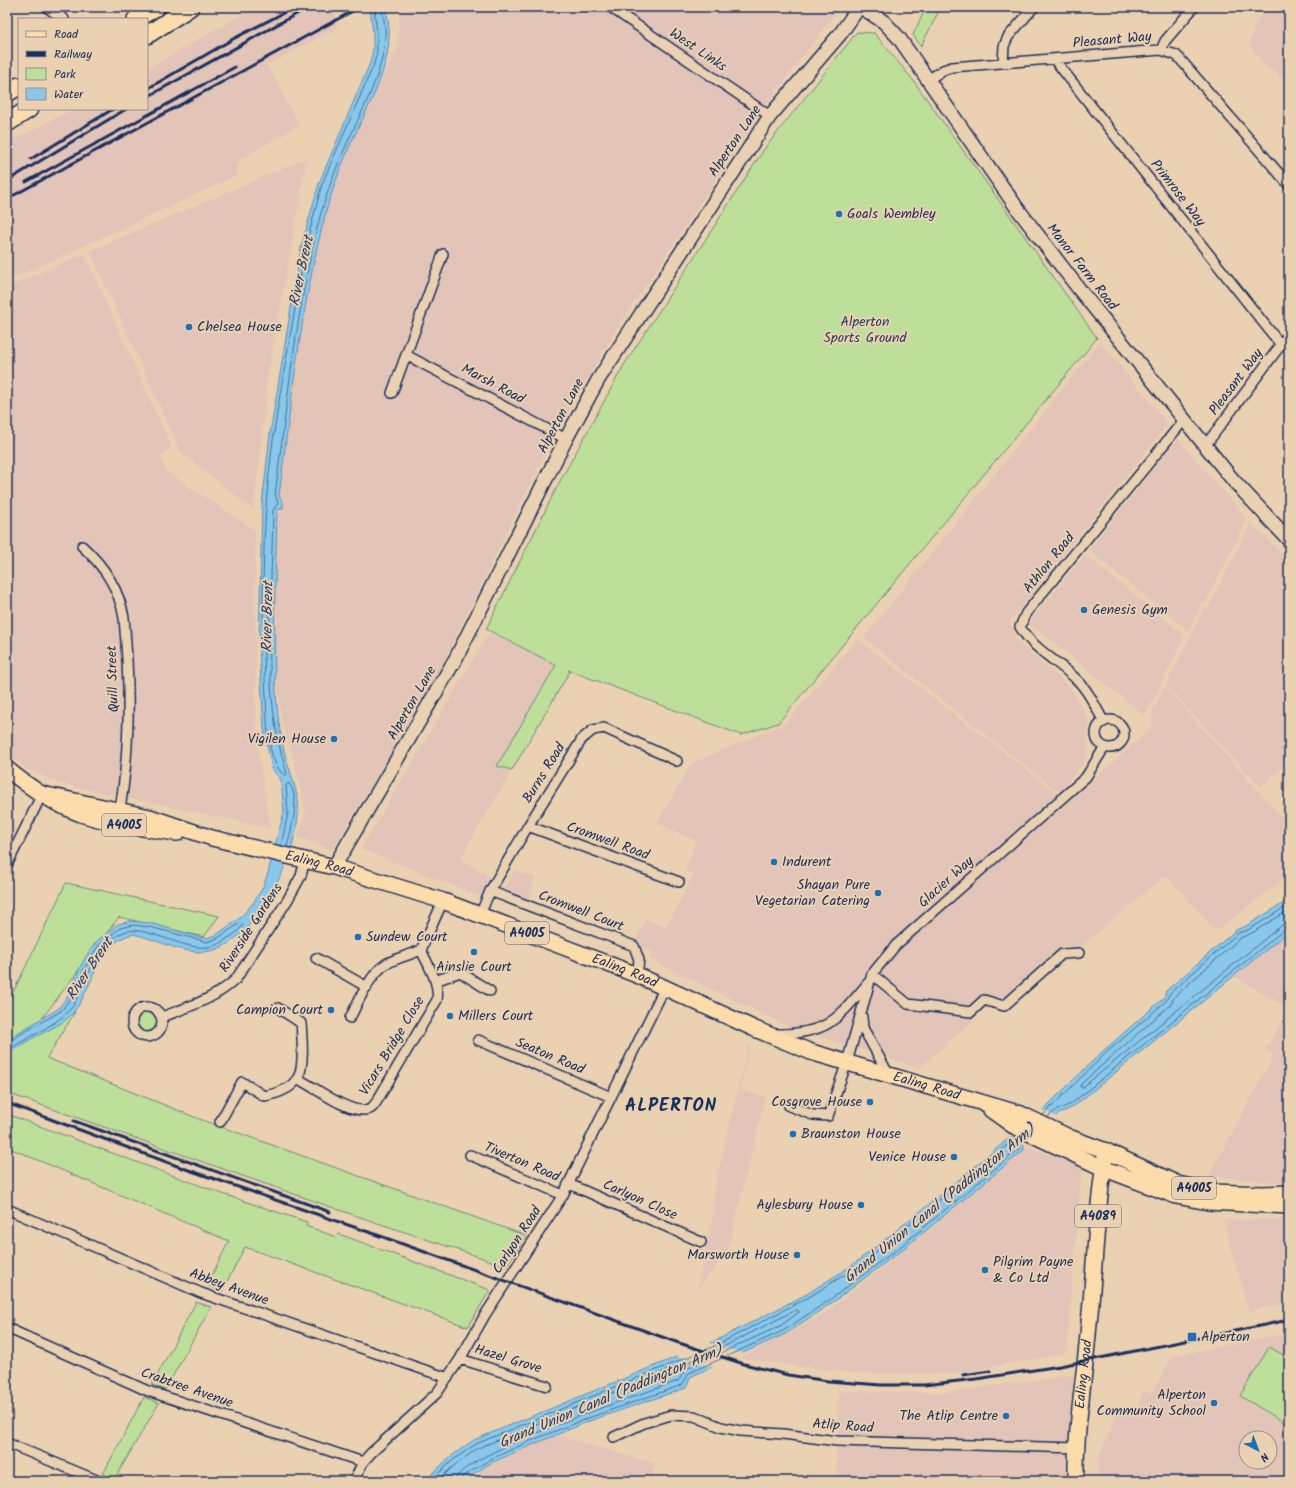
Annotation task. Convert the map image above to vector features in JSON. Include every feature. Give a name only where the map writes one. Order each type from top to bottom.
[{"type":"highway","points":[[138,18],[156,7]]},
{"type":"highway","points":[[148,34],[190,7]]},
{"type":"highway","points":[[7,93],[18,87]]},
{"type":"highway","points":[[7,114],[18,108]]},
{"type":"highway","points":[[7,123],[26,110]]},
{"type":"main road","name":"Alperton Lane","points":[[334,868],[456,658],[566,439],[598,380],[770,116],[841,34],[860,7]]},
{"type":"main road","name":"Manor Farm Road","points":[[860,7],[884,22],[899,38],[1017,208],[1205,446],[1233,480],[1289,540]]},
{"type":"main road","name":"A4005","points":[[7,770],[42,794],[80,813],[118,816]]},
{"type":"main road","name":"Ealing Road","points":[[118,816],[334,868],[443,901],[637,975],[811,1052],[980,1103],[1017,1119],[1051,1127],[1071,1138],[1106,1151]]},
{"type":"main road","name":"Ealing Road","points":[[1017,1119],[1040,1138],[1103,1168],[1086,1368],[1077,1448],[1076,1481]]},
{"type":"main road","points":[[1071,1138],[1096,1155],[1103,1168]]},
{"type":"main road","name":"A4005","points":[[1106,1151],[1178,1184],[1208,1192],[1262,1194],[1289,1193]]},
{"type":"main road","name":"A4089","points":[[1103,1168],[1106,1151]]},
{"type":"main road","name":"A4005","points":[[1103,1168],[1176,1196],[1208,1202],[1289,1206]]},
{"type":"street","points":[[46,7],[62,18]]},
{"type":"street","name":"West Links","points":[[610,7],[770,116]]},
{"type":"street","points":[[1003,62],[1004,46],[1008,37],[1034,7]]},
{"type":"street","points":[[1161,50],[1165,40],[1194,7]]},
{"type":"street","name":"Pleasant Way","points":[[928,80],[943,70],[952,67],[1161,50],[1176,55],[1180,59],[1289,185]]},
{"type":"street","name":"Primrose Way","points":[[1054,59],[1281,345]]},
{"type":"street","points":[[392,393],[443,254]]},
{"type":"street","name":"Pleasant Way","points":[[1205,446],[1289,334]]},
{"type":"street","name":"Marsh Road","points":[[406,355],[566,439]]},
{"type":"street","name":"Athlon Road","points":[[1104,722],[1088,694],[1077,680],[1027,637],[1020,627],[1026,613],[1184,420]]},
{"type":"street","name":"Quill Street","points":[[82,546],[94,557],[110,578],[122,603],[124,618],[129,719],[128,756],[118,816]]},
{"type":"street","points":[[1110,720],[1116,721],[1121,725],[1125,734],[1121,744],[1113,749],[1104,748],[1098,742],[1096,734],[1098,728],[1104,722],[1110,720]]},
{"type":"street","name":"Burns Road","points":[[480,916],[490,891],[528,826],[582,739],[593,730],[604,728],[677,761]]},
{"type":"street","name":"Glacier Way","points":[[789,1106],[813,1115],[828,1116],[847,1062],[861,1009],[872,977],[896,945],[1086,777],[1104,748]]},
{"type":"street","points":[[7,865],[42,794]]},
{"type":"street","name":"Cromwell Road","points":[[528,826],[679,882]]},
{"type":"street","name":"Riverside Gardens","points":[[162,1017],[208,1000],[228,987],[236,979],[287,901],[300,876],[299,859]]},
{"type":"street","name":"Cromwell Court","points":[[490,891],[634,946],[639,960],[637,975]]},
{"type":"street","points":[[350,1018],[367,987],[382,968],[387,964],[421,950],[443,901]]},
{"type":"street","name":"Vicars Bridge Close","points":[[298,1079],[341,1103],[356,1109],[370,1109],[377,1102],[437,1000],[438,994],[435,981],[421,950]]},
{"type":"street","points":[[768,1034],[806,1032],[826,1026],[844,1010],[872,977],[908,1004],[971,1012],[984,1000],[1004,1006],[1062,954],[1079,953]]},
{"type":"street","points":[[316,958],[367,987]]},
{"type":"street","points":[[435,981],[460,972],[490,991]]},
{"type":"street","name":"Carlyon Road","points":[[354,1481],[363,1462],[371,1453],[425,1405],[448,1378],[460,1359],[485,1315],[563,1195],[665,987]]},
{"type":"street","points":[[220,1122],[242,1082],[264,1096],[276,1094],[289,1087],[298,1079],[303,1049],[301,1022],[278,1008]]},
{"type":"street","points":[[861,1009],[863,1028],[889,1075]]},
{"type":"street","name":"Seaton Road","points":[[478,1040],[611,1097]]},
{"type":"street","name":"Tiverton Road","points":[[470,1155],[563,1195]]},
{"type":"street","name":"Carlyon Close","points":[[569,1184],[701,1242]]},
{"type":"street","name":"Abbey Avenue","points":[[7,1209],[201,1293],[448,1378]]},
{"type":"street","name":"Crabtree Avenue","points":[[7,1328],[148,1391],[363,1462]]},
{"type":"street","name":"Hazel Grove","points":[[460,1359],[547,1386]]},
{"type":"street","name":"Atlip Road","points":[[614,1436],[644,1423],[671,1415],[694,1416],[721,1427],[741,1431],[837,1441],[1077,1448]]},
{"type":"street","points":[[7,1443],[99,1481]]},
{"type":"shaded area","points":[[255,7],[334,7],[337,28],[267,65],[299,125],[240,159],[236,176],[7,281],[7,143],[71,110],[148,110],[148,68]]},
{"type":"shaded area","points":[[400,7],[840,7],[760,113],[615,331],[550,443],[436,677],[332,850],[298,837],[306,811],[292,753],[281,718],[273,647],[276,532],[290,399],[316,241],[345,149],[398,49]]},
{"type":"shaded area","points":[[1269,7],[1289,7],[1289,82],[1267,67],[1249,44],[1256,22]]},
{"type":"shaded area","points":[[307,158],[267,380],[254,510],[180,451],[90,251]]},
{"type":"shaded area","points":[[84,254],[171,446],[161,458],[167,472],[255,530],[256,737],[270,828],[59,783],[25,768],[7,752],[7,287]]},
{"type":"shaded area","points":[[1100,342],[1168,424],[1010,621],[1016,641],[1070,687],[1089,720],[1087,758],[1059,792],[864,638]]},
{"type":"shaded area","points":[[1178,439],[1247,519],[1205,604],[1202,602],[1188,630],[1088,550]]},
{"type":"shaded area","points":[[1251,523],[1289,561],[1289,761],[1261,787],[1166,685],[1204,608],[1208,609]]},
{"type":"shaded area","points":[[1085,555],[1185,636],[1144,715],[1031,624],[1032,619]]},
{"type":"shaded area","points":[[489,633],[557,665],[498,766],[512,770],[460,859],[492,878],[482,897],[361,849]]},
{"type":"shaded area","points":[[857,639],[1068,802],[1152,728],[1152,712],[1165,686],[1289,826],[1289,875],[1216,931],[1166,875],[1079,948],[1065,945],[1008,996],[999,997],[919,1068],[790,1027],[650,959],[653,952],[635,944],[646,919],[666,928],[694,874],[685,870],[696,841],[657,823],[692,763],[783,725],[789,720]]},
{"type":"shaded area","points":[[515,870],[535,878],[528,900],[502,892]]},
{"type":"shaded area","points":[[1289,927],[1289,1009],[1233,975]]},
{"type":"shaded area","points":[[1289,1010],[1289,1183],[1209,1176],[1274,1055],[1265,1050]]},
{"type":"shaded area","points":[[748,1046],[750,1046],[740,1090],[765,1097],[728,1250],[697,1290],[713,1216],[714,1189]]},
{"type":"shaded area","points":[[1028,1147],[1082,1167],[1066,1353],[952,1374],[850,1373],[741,1358],[825,1313],[900,1254]]},
{"type":"shaded area","points":[[1289,1219],[1289,1303],[1249,1311],[1223,1220]]},
{"type":"shaded area","name":"Alperton Community School","points":[[1289,1333],[1289,1481],[1098,1481],[1098,1458],[1118,1413],[1133,1416],[1143,1391],[1152,1393],[1173,1356]]},
{"type":"shaded area","points":[[1073,1375],[1066,1481],[836,1481],[839,1391],[942,1393]]},
{"type":"shaded area","points":[[555,1435],[656,1464],[650,1481],[465,1481],[496,1462]]},
{"type":"green space","points":[[926,7],[941,7],[921,46],[913,35]]},
{"type":"green space","name":"Alperton Sports Ground","points":[[857,32],[874,33],[913,80],[1097,338],[778,723],[741,735],[568,670],[570,671],[512,770],[497,766],[556,665],[486,629],[559,483],[624,365],[765,148]]},
{"type":"green space","points":[[66,883],[219,916],[204,937],[119,917],[40,1021],[75,1012],[47,1058],[202,1120],[527,1236],[506,1266],[348,1213],[7,1093],[7,1005]]},
{"type":"green space","points":[[147,1012],[154,1015],[157,1022],[154,1029],[147,1032],[140,1029],[137,1022],[140,1015]]},
{"type":"green space","points":[[7,1114],[223,1194],[307,1222],[306,1226],[336,1237],[339,1234],[490,1290],[468,1327],[245,1247],[222,1291],[207,1285],[229,1241],[7,1147]]},
{"type":"green space","points":[[196,1302],[211,1307],[165,1390],[152,1385]]},
{"type":"green space","points":[[1269,1347],[1289,1358],[1289,1425],[1240,1396]]},
{"type":"green space","points":[[144,1397],[159,1403],[115,1478],[103,1474]]},
{"type":"water","name":"River Brent","points":[[370,7],[386,7],[389,30],[388,52],[380,81],[354,136],[325,215],[309,284],[292,390],[279,496],[283,503],[283,509],[277,509],[274,631],[276,692],[282,741],[298,800],[298,819],[285,865],[274,889],[260,911],[245,930],[228,944],[210,951],[200,952],[181,949],[133,934],[120,939],[110,947],[102,958],[78,1006],[70,1016],[19,1046],[7,1058],[7,1039],[58,1009],[70,993],[80,967],[89,952],[97,941],[118,924],[131,921],[150,923],[198,937],[207,938],[216,935],[240,918],[254,902],[263,887],[268,873],[284,812],[281,780],[272,769],[264,729],[259,647],[262,505],[270,434],[301,248],[319,183],[370,63],[373,51]]},
{"type":"water","name":"Grand Union Canal (Paddington Arm)","points":[[1289,900],[1289,931],[1073,1107],[1057,1115],[1024,1144],[1024,1150],[902,1250],[833,1302],[785,1334],[690,1377],[686,1388],[592,1420],[493,1462],[462,1481],[425,1481],[450,1457],[474,1440],[713,1342],[807,1294],[854,1264],[937,1198],[1044,1109],[1103,1051],[1164,998],[1166,991],[1236,930],[1246,926]]},
{"type":"pier","points":[[1041,1109],[1057,1117],[1027,1145],[1008,1136]]},
{"type":"pier","points":[[708,1342],[745,1354],[714,1368],[674,1356]]},
{"type":"railway","points":[[148,88],[233,39],[295,7]]},
{"type":"railway","points":[[148,96],[309,7]]},
{"type":"railway","points":[[7,199],[360,7]]},
{"type":"railway","points":[[26,182],[235,67]]},
{"type":"railway","points":[[31,159],[111,110]]},
{"type":"railway","points":[[7,181],[124,110]]},
{"type":"railway","points":[[7,1103],[180,1167],[383,1237],[679,1343],[744,1364],[788,1375],[828,1381],[881,1385],[924,1385],[976,1379],[1060,1366],[1289,1320]]},
{"type":"railway","points":[[74,1121],[330,1212]]},
{"type":"railway","points":[[963,1375],[990,1371]]},
{"type":"place","name":"Goals Wembley","points":[[839,214]]},
{"type":"place","name":"Chelsea House","points":[[189,327]]},
{"type":"place","name":"Genesis Gym","points":[[1084,610]]},
{"type":"place","name":"Vigilen House","points":[[334,739]]},
{"type":"place","name":"Indurent","points":[[774,862]]},
{"type":"place","name":"Shayan Pure Vegetarian Catering","points":[[878,893]]},
{"type":"place","name":"Sundew Court","points":[[358,937]]},
{"type":"place","name":"Ainslie Court","points":[[474,952]]},
{"type":"place","name":"Campion Court","points":[[331,1010]]},
{"type":"place","name":"Millers Court","points":[[450,1016]]},
{"type":"place","name":"Cosgrove House","points":[[870,1102]]},
{"type":"place","name":"Braunston House","points":[[793,1134]]},
{"type":"place","name":"Venice House","points":[[954,1157]]},
{"type":"place","name":"Aylesbury House","points":[[861,1205]]},
{"type":"place","name":"Marsworth House","points":[[797,1255]]},
{"type":"place","name":"Pilgrim Payne & Co Ltd","points":[[985,1270]]},
{"type":"place","name":"Alperton","points":[[1192,1337]]},
{"type":"place","name":"Alperton Community School","points":[[1214,1403]]},
{"type":"place","name":"The Atlip Centre","points":[[1006,1416]]},
{"type":"district","name":"ALPERTON","points":[[671,1106]]}]
